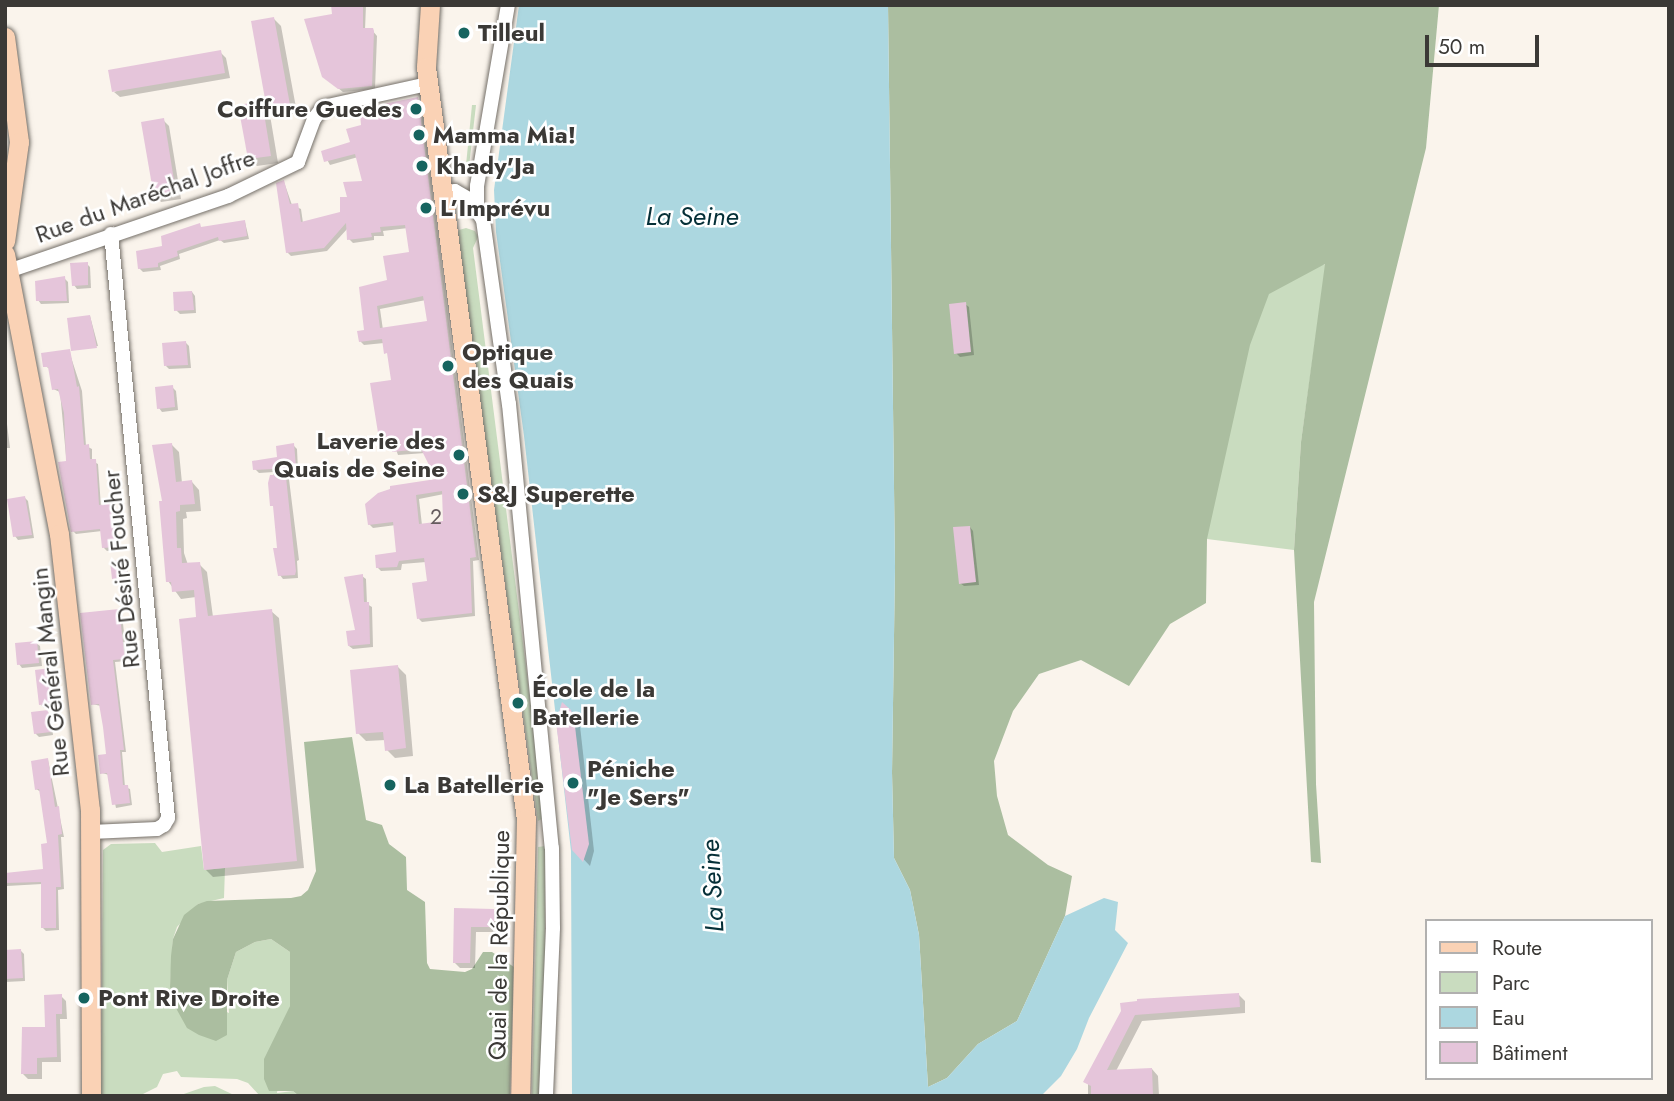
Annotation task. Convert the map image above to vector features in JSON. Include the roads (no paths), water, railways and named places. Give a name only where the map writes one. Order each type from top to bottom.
[{"type":"main road","name":"Quai de la République","points":[[430,5],[425,52],[428,84],[526,819],[520,1096]]},
{"type":"main road","points":[[5,37],[19,142],[5,241]]},
{"type":"main road","name":"Rue Général Mangin","points":[[7,265],[60,534],[91,832],[91,1096]]},
{"type":"main road","name":"Rue Général Mangin","points":[[78,1096],[90,1073]]},
{"type":"street","points":[[477,210],[477,186],[492,110],[494,46],[508,5]]},
{"type":"street","name":"Rue du Maréchal Joffre","points":[[7,265],[229,196],[298,162],[314,119],[323,107],[428,84]]},
{"type":"street","points":[[443,193],[455,191],[469,199],[483,220],[509,404],[552,848],[553,928],[546,1096]]},
{"type":"street","name":"Rue Désiré Foucher","points":[[91,832],[157,829],[164,825],[168,818],[111,234]]},
{"type":"water","name":"La Seine","points":[[519,5],[888,5],[895,567],[892,773],[894,858],[910,890],[919,935],[928,1087],[947,1078],[978,1044],[1017,1021],[1065,916],[1104,898],[1118,902],[1115,930],[1128,943],[1089,1018],[1077,1049],[1061,1076],[1041,1096],[572,1096],[571,851],[524,436],[496,232],[494,190]]},
{"type":"place","name":"Tilleul","points":[[464,33]]},
{"type":"place","name":"Coiffure Guedes","points":[[416,109]]},
{"type":"place","name":"Mamma Mia!","points":[[419,135]]},
{"type":"place","name":"Khady'Ja","points":[[422,166]]},
{"type":"place","name":"L’Imprévu","points":[[426,208]]},
{"type":"place","name":"Optique des Quais","points":[[448,366]]},
{"type":"place","name":"Laverie des Quais de Seine","points":[[459,455]]},
{"type":"place","name":"S&J Superette","points":[[463,494]]},
{"type":"place","name":"École de la Batellerie","points":[[518,703]]},
{"type":"place","name":"Péniche \"Je Sers\"","points":[[573,783]]},
{"type":"place","name":"La Batellerie","points":[[390,785]]},
{"type":"place","name":"Pont Rive Droite","points":[[84,998]]}]
